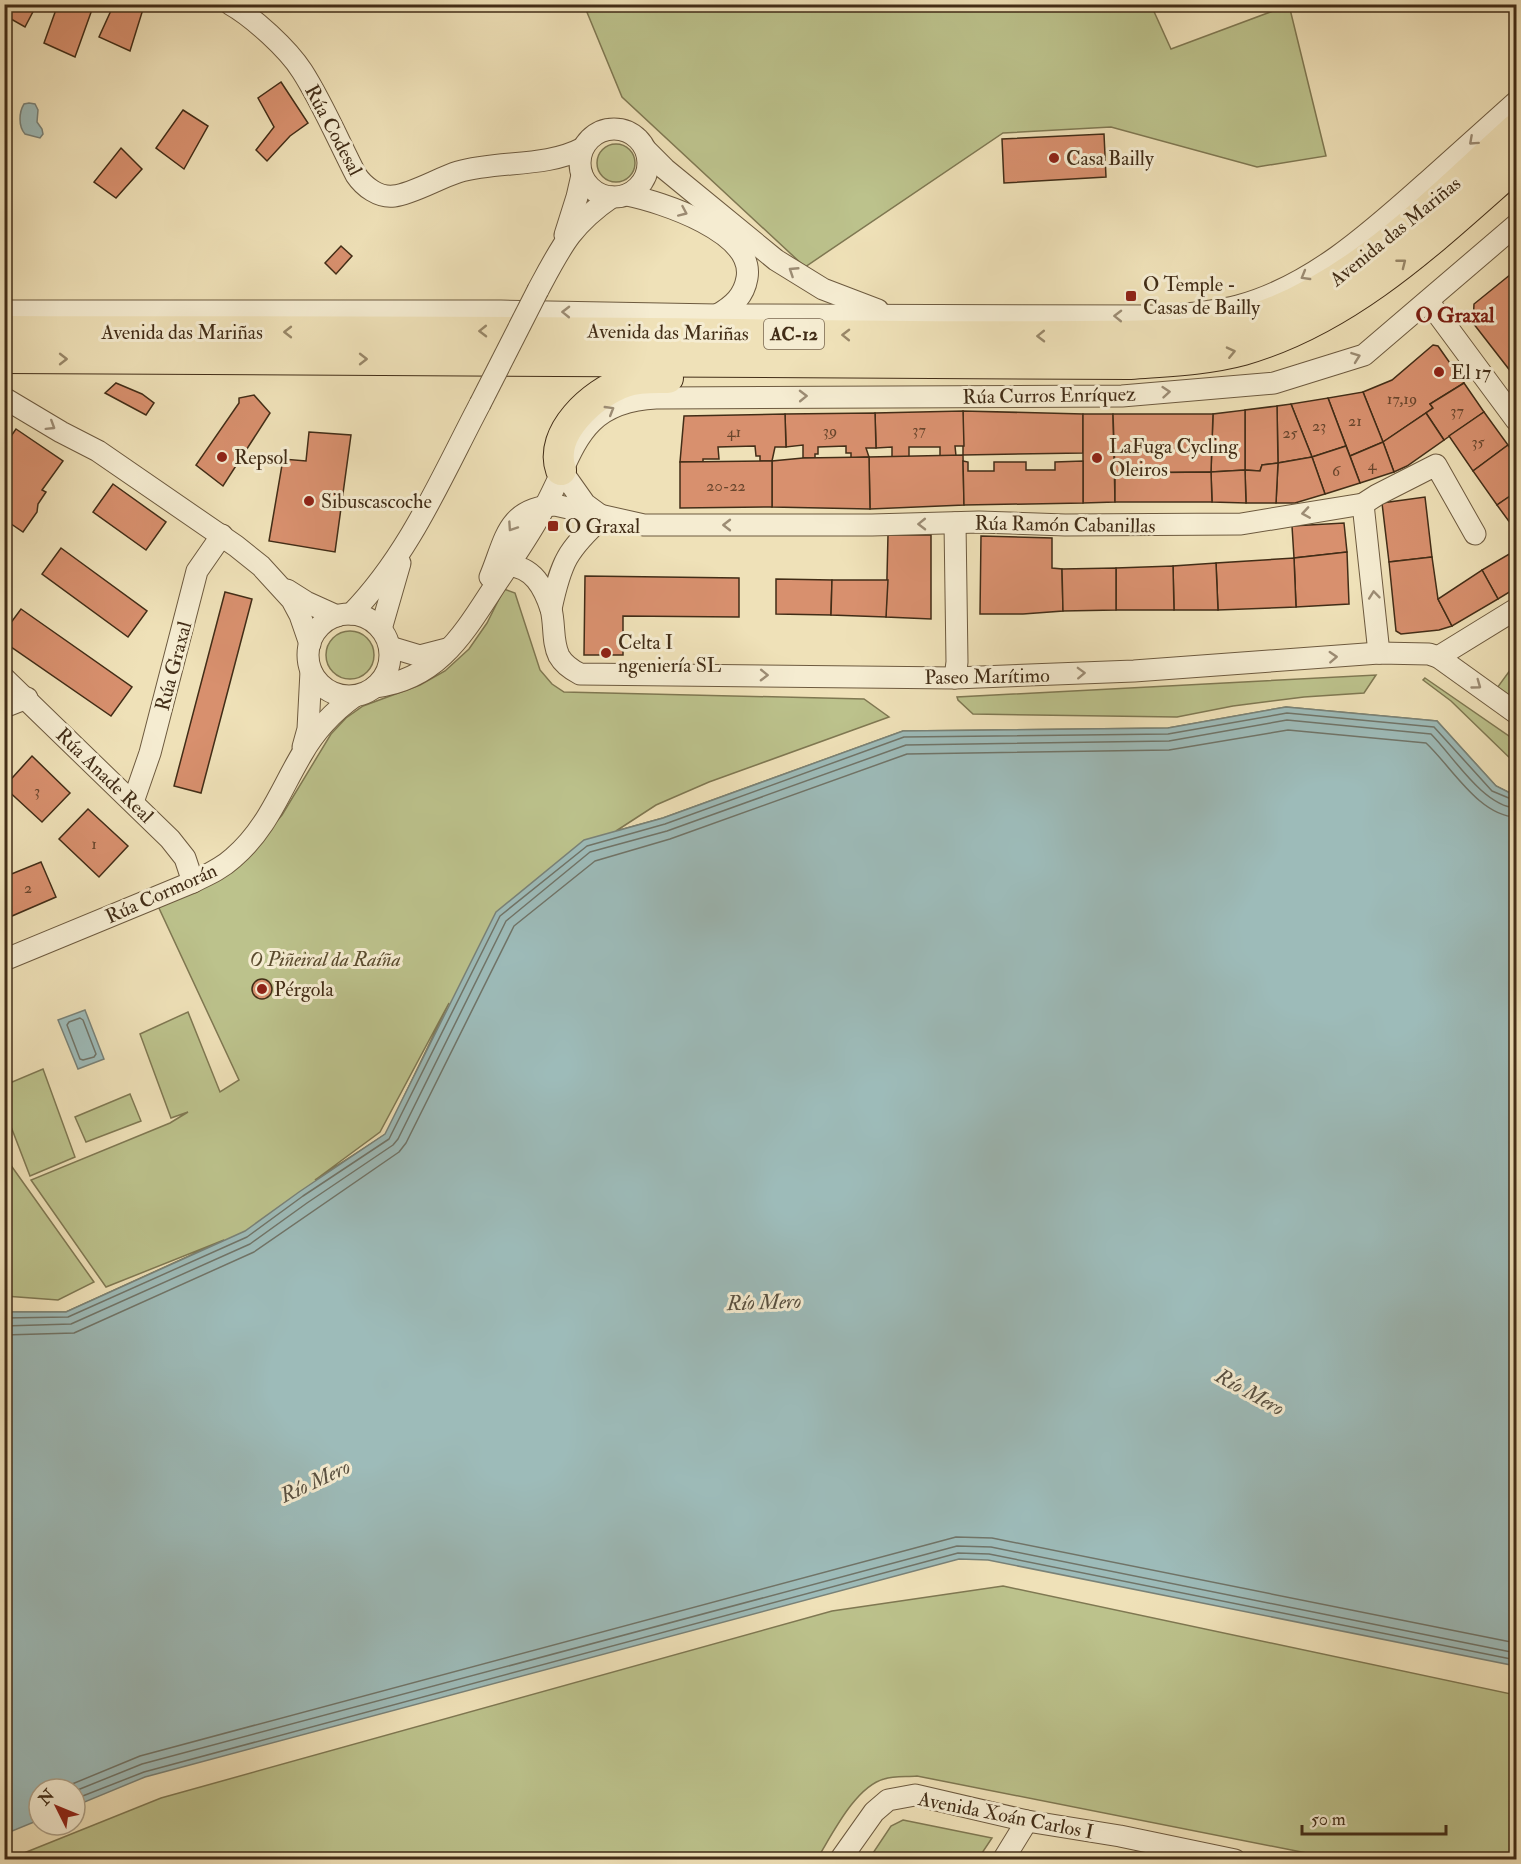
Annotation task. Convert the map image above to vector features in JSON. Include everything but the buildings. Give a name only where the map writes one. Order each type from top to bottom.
[{"type":"highway","name":"Avenida das Mariñas","points":[[4,331],[360,333],[561,331],[951,337],[1140,335],[1194,332],[1248,321],[1311,297],[1406,228],[1516,129]]},
{"type":"highway","name":"Avenida das Mariñas","points":[[4,358],[1130,364],[1210,357],[1243,350],[1310,324],[1344,305],[1427,243],[1516,166]]},
{"type":"highway","points":[[561,470],[558,461],[559,446],[575,418],[606,392],[625,382],[656,378],[816,378],[881,374],[921,364]]},
{"type":"street","name":"Rúa Codesal","points":[[230,4],[274,39],[302,70],[356,175],[362,184],[382,195],[394,196],[468,169],[561,157],[583,148]]},
{"type":"street","points":[[4,311],[501,311],[717,315],[1165,316],[1196,314],[1238,306],[1270,295],[1304,278],[1341,254],[1390,215],[1516,102]]},
{"type":"street","points":[[560,250],[583,180],[580,166],[583,148],[597,133],[615,128],[634,135],[665,169],[776,261],[799,275],[823,289],[874,309],[926,315]]},
{"type":"street","points":[[407,543],[388,600],[385,638],[388,669],[375,687],[355,696],[344,696],[324,688],[311,671],[308,653],[310,644],[320,627],[364,602],[407,543],[569,234],[585,217],[636,189],[644,181],[648,161],[646,150]]},
{"type":"street","name":"Rúa Codesal","points":[[531,161],[583,180]]},
{"type":"street","points":[[583,180],[602,195],[660,202],[685,213],[707,224],[742,252],[748,271],[745,289],[732,306],[717,315]]},
{"type":"street","name":"Rúa Curros Enríquez","points":[[375,687],[418,675],[435,663],[460,639],[546,506],[573,446],[585,428],[599,416],[618,405],[641,399],[1122,396],[1274,383],[1364,355],[1516,225]]},
{"type":"street","points":[[1428,301],[1516,420]]},
{"type":"street","points":[[4,398],[98,451],[222,535],[255,561],[292,600],[310,644]]},
{"type":"street","name":"Rúa Ramón Cabanillas","points":[[546,506],[555,505],[603,518],[644,525],[1241,524],[1363,504],[1436,465],[1475,534]]},
{"type":"street","points":[[551,609],[558,574],[564,561],[584,535],[603,518],[585,504],[561,470]]},
{"type":"street","points":[[1363,504],[1379,653]]},
{"type":"street","points":[[476,615],[484,589],[514,523],[522,514],[534,507],[546,506]]},
{"type":"street","points":[[955,523],[956,678]]},
{"type":"street","name":"Rúa Graxal","points":[[133,802],[150,753],[197,572],[222,535]]},
{"type":"street","name":"Paseo Marítimo","points":[[508,566],[518,566],[530,572],[539,585],[551,609],[558,654],[565,664],[580,674],[956,678],[1134,671],[1379,653],[1429,654],[1438,657],[1516,713]]},
{"type":"street","points":[[279,585],[306,602],[344,615],[368,618],[385,638],[420,656],[450,648]]},
{"type":"street","points":[[1438,657],[1516,609]]},
{"type":"street","name":"Rúa Cormorán","points":[[302,753],[308,729],[311,671]]},
{"type":"street","name":"Rúa Anade Real","points":[[4,678],[133,802],[178,849],[185,858],[193,882]]},
{"type":"street","name":"Rúa Cormorán","points":[[4,960],[193,882],[216,871],[233,859],[267,820],[302,753],[336,711],[355,696]]},
{"type":"street","points":[[4,707],[27,698]]},
{"type":"street","name":"Avenida Xoán Carlos I","points":[[840,1860],[874,1812],[888,1800],[915,1795],[1027,1821],[1120,1836],[1235,1860]]},
{"type":"street","points":[[1003,1860],[1027,1821]]},
{"type":"green space","points":[[584,5],[1151,5],[1171,49],[1289,5],[1326,156],[1257,167],[1111,127],[1003,133],[805,267],[622,97]]},
{"type":"green space","points":[[616,144],[629,150],[635,163],[629,176],[616,182],[603,176],[597,163],[603,150]]},
{"type":"green space","name":"O Piñeiral da Raíña","points":[[504,589],[515,593],[540,670],[552,684],[564,692],[864,699],[889,717],[709,782],[656,805],[616,831],[663,818],[903,731],[1168,728],[1286,707],[1437,721],[1496,786],[1516,796],[215,1370],[5,1312],[66,1312],[224,1240],[106,1287],[31,1180],[170,1123],[188,1112],[171,1118],[140,1034],[188,1012],[220,1092],[239,1080],[158,906],[248,855],[282,815],[331,734],[346,718],[363,706],[420,685],[445,671],[469,649],[487,623]],"holes":[[[449,1003],[386,1134],[315,1180],[380,1132]]]},
{"type":"green space","points":[[345,631],[355,631],[367,638],[374,650],[374,660],[367,672],[355,679],[345,679],[330,668],[326,660],[326,650],[337,635]]},
{"type":"green space","points":[[1516,662],[1516,702],[1497,688]]},
{"type":"green space","points":[[1376,675],[1364,693],[1304,697],[1233,706],[1177,717],[973,714],[957,697]]},
{"type":"green space","points":[[1425,678],[1516,741],[1516,764],[1451,701],[1423,680]]},
{"type":"green space","points":[[43,1069],[75,1157],[30,1176],[5,1111],[5,1085]]},
{"type":"green space","points":[[130,1094],[141,1121],[86,1142],[75,1117]]},
{"type":"green space","points":[[5,1157],[94,1282],[58,1300],[5,1296]]},
{"type":"green space","points":[[1003,1586],[1516,1695],[1516,1859],[1337,1859],[917,1776],[884,1779],[863,1792],[845,1813],[817,1859],[9,1859],[64,1837],[87,1837],[87,1828],[161,1798],[832,1611]]},
{"type":"green space","points":[[903,1820],[992,1838],[978,1859],[869,1859],[891,1826]]},
{"type":"water","points":[[24,104],[35,104],[38,110],[37,122],[43,134],[40,138],[25,134],[21,127],[21,111]]},
{"type":"water","name":"Río Mero","points":[[1286,707],[1437,721],[1496,786],[1516,796],[1516,1666],[988,1560],[959,1559],[145,1777],[87,1801],[87,1777],[27,1777],[27,1825],[5,1834],[5,1312],[66,1312],[245,1231],[385,1134],[496,912],[584,840],[663,818],[903,731],[1168,728]]},
{"type":"water","points":[[85,1010],[104,1059],[78,1069],[58,1020]]},
{"type":"place","name":"Casa Bailly","points":[[1054,158]]},
{"type":"place","name":"O Temple - Casas de Bailly","points":[[1131,296]]},
{"type":"place","name":"El 17","points":[[1439,372]]},
{"type":"place","name":"Repsol","points":[[222,457]]},
{"type":"place","name":"LaFuga Cycling Oleiros","points":[[1097,458]]},
{"type":"place","name":"Sibuscascoche","points":[[309,501]]},
{"type":"place","name":"O Graxal","points":[[553,526]]},
{"type":"place","name":"Celta I ngeniería SL","points":[[606,653]]},
{"type":"place","name":"Pérgola","points":[[262,989]]},
{"type":"district","name":"O Graxal","points":[[1455,315]]}]
